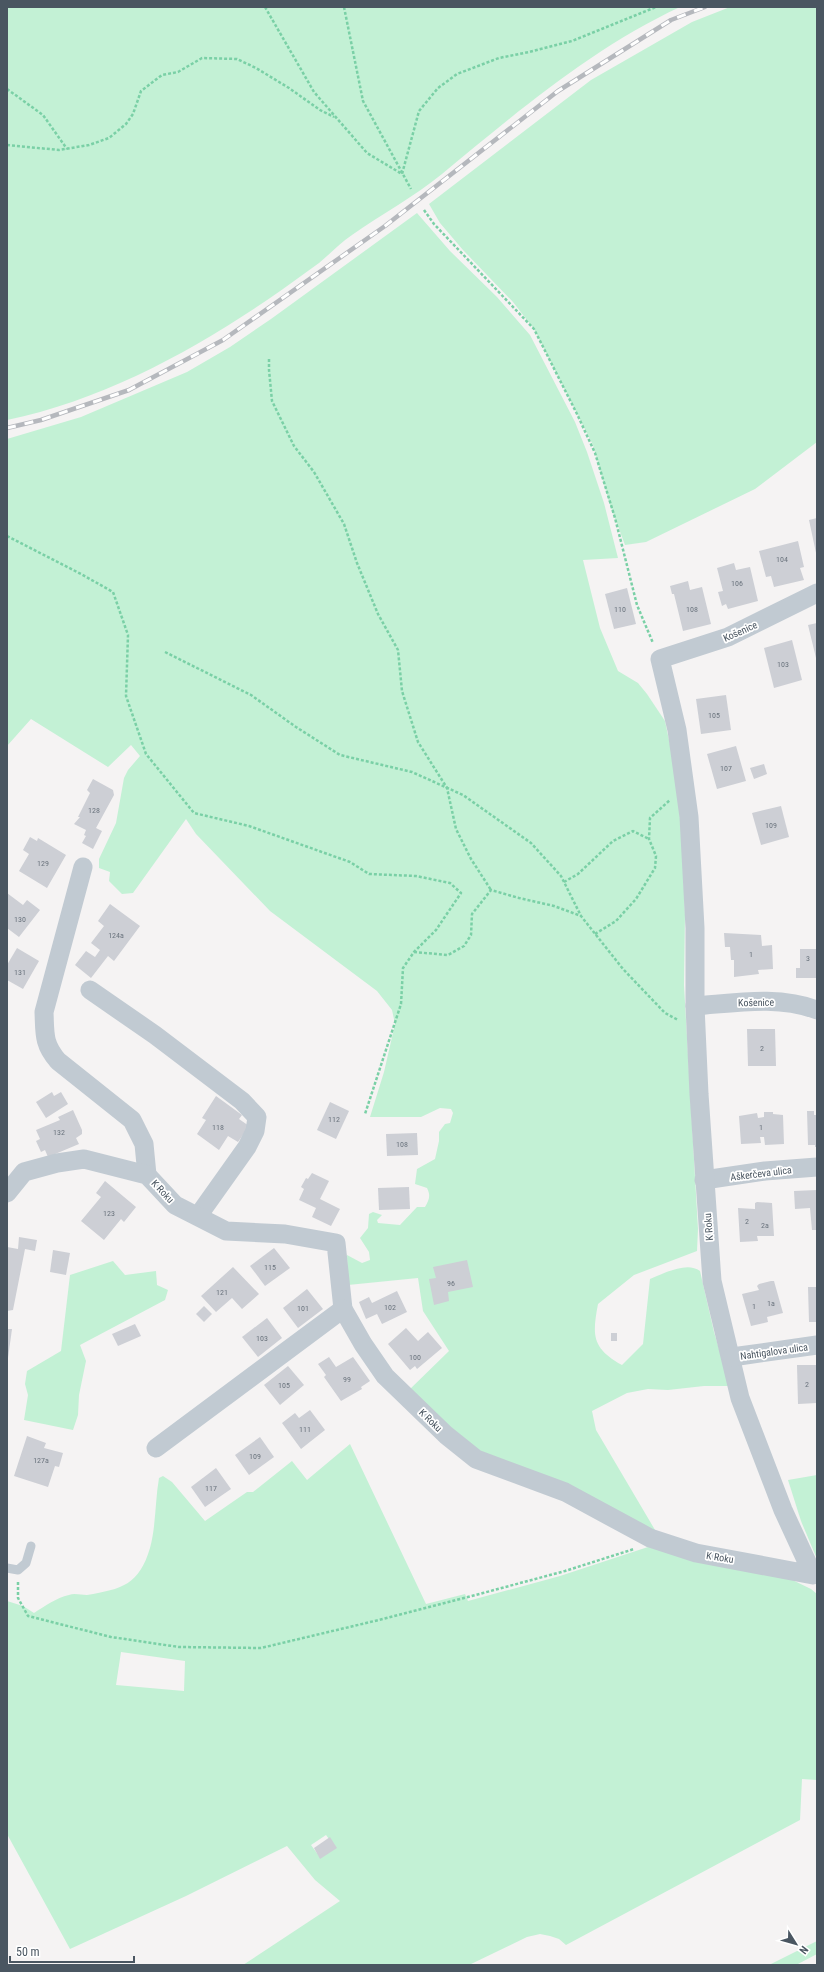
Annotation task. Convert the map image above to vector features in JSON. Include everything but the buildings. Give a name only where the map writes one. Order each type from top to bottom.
[{"type":"street","name":"Košenice","points":[[660,659],[728,637],[817,592]]},
{"type":"street","name":"K Roku","points":[[660,659],[677,730],[689,817],[696,928],[695,1006],[704,1180],[712,1281],[732,1357],[740,1398],[783,1510],[815,1577]]},
{"type":"street","name":"K Roku","points":[[83,866],[44,1012],[45,1036],[48,1049],[58,1061],[132,1120],[144,1144],[147,1175]]},
{"type":"street","points":[[90,990],[155,1035],[242,1101],[257,1117],[255,1131],[247,1147],[198,1216]]},
{"type":"street","name":"Košenice","points":[[695,1006],[763,1000],[803,1005],[817,1010]]},
{"type":"street","name":"K Roku","points":[[7,1193],[24,1172],[57,1163],[84,1159],[147,1175],[175,1205],[226,1231],[285,1234],[336,1243],[343,1309],[362,1344],[385,1376],[446,1435],[476,1459],[565,1492],[650,1538],[696,1553],[815,1577]]},
{"type":"street","name":"Aškerčeva ulica","points":[[704,1180],[765,1171],[817,1167]]},
{"type":"street","points":[[156,1448],[343,1309]]},
{"type":"street","name":"Nahtigalova ulica","points":[[732,1357],[817,1345]]},
{"type":"lane","points":[[7,1568],[18,1570],[26,1563],[31,1546]]},
{"type":"path","points":[[265,7],[314,92],[367,153],[402,174]]},
{"type":"path","points":[[344,7],[363,101],[411,188]]},
{"type":"path","points":[[402,174],[419,111],[438,88],[457,74],[499,58],[572,41],[656,7]]},
{"type":"path","points":[[7,144],[31,148],[59,150],[89,145],[109,138],[126,124],[133,114],[141,91],[162,76],[178,72],[202,58],[237,59],[256,68],[290,88],[320,110],[336,117]]},
{"type":"path","points":[[7,89],[43,115],[67,149]]},
{"type":"path","points":[[424,210],[439,230],[534,329],[578,414],[595,453],[615,518],[637,605],[660,659]]},
{"type":"path","points":[[269,359],[272,400],[294,446],[314,472],[344,524],[357,563],[378,614],[398,650],[402,692],[418,742],[447,788],[456,829],[471,859],[491,890],[554,906],[581,916]]},
{"type":"path","points":[[7,536],[113,592],[128,635],[126,696],[146,754],[194,812],[249,826],[350,862],[369,874],[398,874],[437,880],[450,883],[461,893],[436,930],[414,952],[403,968],[401,1004],[365,1114]]},
{"type":"path","points":[[165,652],[251,695],[296,727],[340,755],[412,772],[463,795],[531,843],[561,876],[581,916],[623,969],[665,1013],[682,1023]]},
{"type":"path","points":[[594,934],[616,921],[646,885],[656,868],[656,856],[649,839],[650,818],[661,806],[675,796]]},
{"type":"path","points":[[564,882],[578,874],[613,841],[633,832],[649,839]]},
{"type":"path","points":[[414,952],[448,955],[464,946],[471,935],[472,914],[491,890]]},
{"type":"path","points":[[18,1570],[18,1598],[28,1616],[111,1637],[179,1648],[260,1648],[383,1620],[565,1571],[641,1547],[650,1538]]},
{"type":"green space","points":[[7,7],[680,7],[648,23],[616,42],[556,83],[431,182],[343,241],[319,263],[283,289],[219,331],[186,350],[116,385],[81,399],[44,411],[7,420]]},
{"type":"green space","points":[[730,7],[817,7],[817,442],[755,489],[646,542],[625,545],[609,502],[593,445],[534,329],[513,302],[463,250],[440,223],[429,204],[591,80],[692,22]]},
{"type":"green space","points":[[417,213],[450,251],[497,297],[530,335],[575,422],[604,503],[618,558],[583,560],[600,628],[618,671],[638,683],[665,721],[676,773],[682,841],[685,915],[684,985],[698,1229],[697,1251],[634,1275],[598,1304],[595,1333],[596,1340],[605,1353],[622,1365],[643,1344],[650,1279],[676,1269],[689,1267],[695,1268],[700,1271],[714,1332],[730,1386],[704,1386],[668,1390],[648,1389],[627,1393],[592,1411],[596,1430],[658,1535],[469,1449],[408,1391],[449,1351],[423,1311],[418,1278],[348,1285],[347,1255],[362,1263],[370,1260],[369,1252],[360,1238],[368,1228],[369,1214],[373,1212],[382,1215],[377,1220],[378,1223],[400,1225],[417,1207],[425,1207],[429,1193],[427,1188],[415,1184],[417,1169],[435,1159],[439,1141],[439,1132],[445,1124],[450,1123],[453,1113],[451,1109],[440,1108],[421,1117],[370,1117],[384,1072],[395,1024],[392,1010],[377,991],[270,911],[196,834],[186,819],[133,893],[122,894],[109,881],[110,872],[99,868],[99,859],[116,823],[124,778],[128,770],[140,756],[131,745],[108,767],[31,719],[7,746],[7,439],[81,417],[187,372],[230,347],[271,319]]},
{"type":"green space","points":[[113,1261],[125,1275],[156,1271],[157,1285],[168,1290],[165,1300],[80,1345],[86,1361],[79,1395],[78,1415],[73,1430],[24,1420],[28,1395],[25,1384],[27,1371],[61,1351],[70,1275]]},
{"type":"green space","points":[[350,1444],[426,1604],[465,1594],[468,1601],[560,1576],[651,1546],[780,1574],[811,1589],[817,1594],[817,1780],[802,1779],[800,1820],[566,1945],[559,1939],[540,1934],[527,1937],[469,1965],[243,1965],[340,1901],[315,1880],[287,1846],[186,1896],[70,1949],[7,1834],[7,1601],[23,1606],[34,1613],[64,1596],[73,1594],[87,1595],[110,1590],[128,1583],[140,1570],[146,1560],[150,1548],[159,1478],[163,1476],[172,1482],[205,1521],[247,1492],[253,1492],[292,1461],[307,1480]],"holes":[[[121,1652],[185,1661],[184,1691],[116,1685]],[[326,1835],[334,1846],[319,1856],[311,1845]]]},
{"type":"green space","points":[[817,1475],[817,1559],[801,1521],[788,1480]]},
{"type":"green space","points":[[817,1941],[817,1954],[796,1965],[769,1965]]},
{"type":"railway","points":[[7,428],[41,420],[129,390],[223,340],[385,226],[558,91],[671,20],[705,7]]}]
